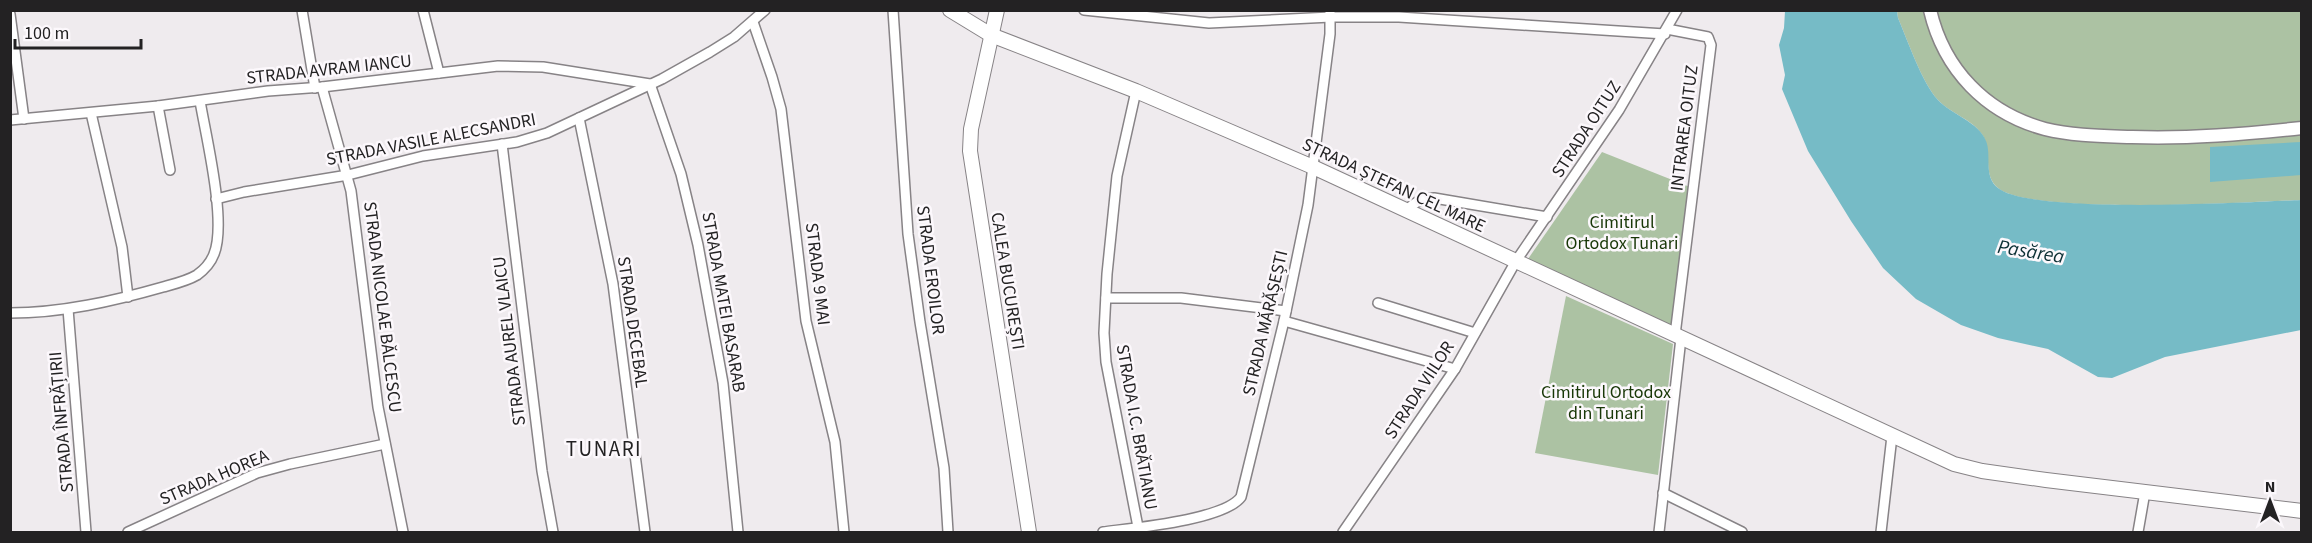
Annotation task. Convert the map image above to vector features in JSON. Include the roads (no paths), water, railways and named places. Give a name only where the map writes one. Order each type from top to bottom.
[{"type":"main road","name":"STRADA ȘTEFAN CEL MARE","points":[[950,10],[991,35],[1136,91],[1312,167],[1932,455],[1969,469],[2301,511]]},
{"type":"main road","name":"CALEA BUCUREȘTI","points":[[997,10],[971,129],[970,151],[1029,532]]},
{"type":"street","name":"STRADA NICOLAE BĂLCESCU","points":[[302,10],[318,87],[348,175],[378,407],[402,532]]},
{"type":"street","points":[[423,10],[439,73]]},
{"type":"street","name":"STRADA VASILE ALECSANDRI","points":[[216,199],[296,182],[348,175],[423,156],[502,144],[547,133],[650,84],[710,52],[753,22],[765,10]]},
{"type":"street","name":"STRADA EROILOR","points":[[893,10],[908,234],[944,468],[948,532]]},
{"type":"street","points":[[1084,10],[1209,23],[1331,14],[1666,32]]},
{"type":"street","name":"STRADA OITUZ","points":[[1516,261],[1619,110],[1677,10]]},
{"type":"street","points":[[1930,10],[1935,29],[1962,79],[1979,96],[1996,108],[2046,129],[2084,134],[2169,138],[2301,128]]},
{"type":"street","points":[[10,14],[24,119]]},
{"type":"street","name":"STRADA MĂRĂȘEȘTI","points":[[1103,532],[1206,516],[1232,506],[1241,497],[1284,321],[1308,205],[1331,14]]},
{"type":"street","name":"STRADA 9 MAI","points":[[753,22],[781,109],[806,321],[834,433],[844,532]]},
{"type":"street","name":"INTRAREA OITUZ","points":[[1666,32],[1707,37],[1711,45],[1678,337]]},
{"type":"street","name":"STRADA AVRAM IANCU","points":[[10,120],[158,106],[268,91],[512,65],[543,67],[650,84]]},
{"type":"street","name":"STRADA MATEI BASARAB","points":[[650,84],[681,174],[698,244],[723,383],[738,532]]},
{"type":"street","name":"STRADA I.C. BRĂTIANU","points":[[1136,91],[1117,176],[1106,298],[1106,362],[1138,527]]},
{"type":"street","points":[[10,313],[68,309],[128,297],[196,276],[207,267],[214,253],[217,238],[216,199],[200,101]]},
{"type":"street","points":[[158,106],[170,170]]},
{"type":"street","points":[[91,113],[122,247],[128,297]]},
{"type":"street","name":"STRADA DECEBAL","points":[[579,118],[613,284],[645,532]]},
{"type":"street","name":"STRADA AUREL VLAICU","points":[[502,144],[542,471],[553,532]]},
{"type":"street","points":[[1407,210],[1414,202],[1423,198],[1434,198],[1547,217]]},
{"type":"street","name":"STRADA VIILOR","points":[[1343,532],[1455,369],[1516,261]]},
{"type":"street","points":[[1106,298],[1181,298],[1286,311]]},
{"type":"street","points":[[1378,303],[1475,333]]},
{"type":"street","name":"STRADA ÎNFRĂȚIRII","points":[[68,309],[87,532]]},
{"type":"street","points":[[1284,321],[1455,369]]},
{"type":"street","points":[[1659,532],[1678,337]]},
{"type":"street","points":[[1881,532],[1892,436]]},
{"type":"street","name":"STRADA HOREA","points":[[128,532],[257,473],[385,444]]},
{"type":"street","points":[[2138,532],[2145,492]]},
{"type":"street","points":[[1663,493],[1742,532]]},
{"type":"water","name":"Pasărea","points":[[1785,11],[1897,11],[1916,61],[1932,93],[1944,105],[1983,134],[1988,147],[1989,172],[1993,183],[1998,188],[2018,196],[2052,202],[2143,205],[2301,200],[2301,330],[2165,357],[2112,378],[2098,377],[2048,349],[1998,338],[1961,325],[1916,299],[1883,268],[1808,151],[1782,89],[1785,75],[1779,45],[1784,28]]},
{"type":"water","points":[[2301,142],[2301,175],[2210,182],[2210,147]]},
{"type":"district","name":"TUNARI","points":[[604,449]]},
{"type":"park label","name":"Cimitirul Ortodox Tunari","points":[[1622,232]]},
{"type":"park label","name":"Cimitirul Ortodox din Tunari","points":[[1606,402]]}]
